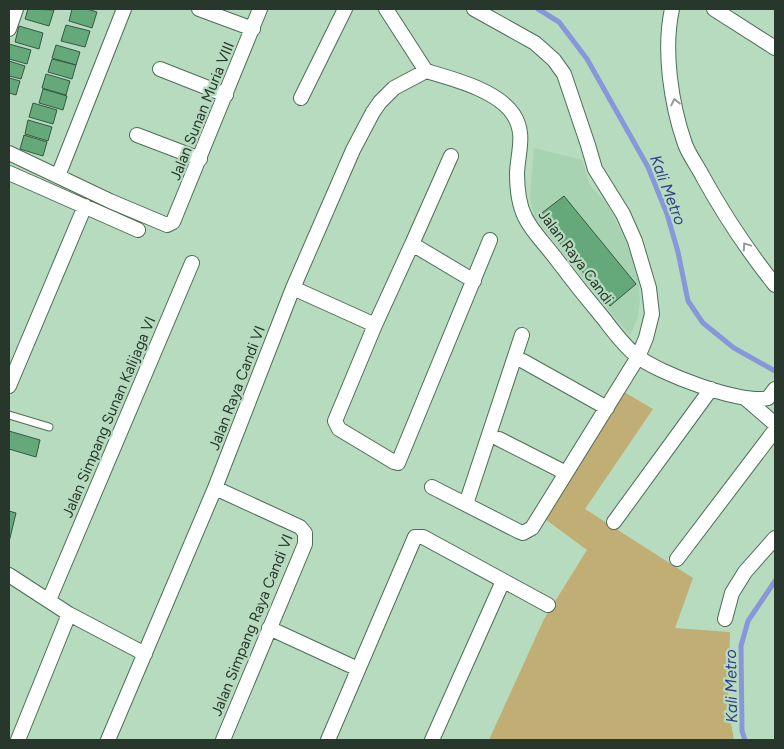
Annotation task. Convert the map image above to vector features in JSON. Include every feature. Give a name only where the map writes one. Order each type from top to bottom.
[{"type":"street","points":[[9,29],[16,9]]},
{"type":"street","points":[[9,153],[58,176],[124,9]]},
{"type":"street","points":[[199,9],[253,28]]},
{"type":"street","name":"Jalan Sunan Muria VIII","points":[[58,176],[167,225],[173,222],[260,9]]},
{"type":"street","points":[[302,98],[345,9]]},
{"type":"street","points":[[386,9],[426,71]]},
{"type":"street","points":[[432,487],[523,533],[532,528],[638,357],[646,338],[652,314],[649,288],[635,241],[623,214],[595,169],[586,136],[564,74],[554,60],[534,43],[474,9]]},
{"type":"street","points":[[672,9],[668,54],[674,99],[686,145],[722,211],[775,285]]},
{"type":"street","points":[[714,9],[775,48]]},
{"type":"street","points":[[160,70],[226,95]]},
{"type":"street","name":"Jalan Raya Candi VI","points":[[108,740],[215,488],[328,204],[373,112],[380,102],[394,88],[426,71]]},
{"type":"street","name":"Jalan Raya Candi","points":[[426,71],[459,80],[486,92],[506,105],[513,113],[519,124],[521,137],[517,172],[524,217],[609,326],[638,357],[665,371],[711,389],[746,399],[772,397]]},
{"type":"street","points":[[137,135],[200,159]]},
{"type":"street","points":[[451,156],[375,325],[335,421],[339,429],[394,462],[398,462],[490,240]]},
{"type":"street","points":[[9,173],[138,230]]},
{"type":"street","points":[[9,386],[85,206]]},
{"type":"street","points":[[412,244],[474,281]]},
{"type":"street","name":"Jalan Simpang Sunan Kalijaga VI","points":[[49,600],[192,263]]},
{"type":"street","points":[[293,288],[375,325]]},
{"type":"street","points":[[466,504],[522,335]]},
{"type":"street","points":[[523,361],[607,408]]},
{"type":"street","points":[[614,522],[711,389]]},
{"type":"street","points":[[746,399],[775,424]]},
{"type":"street","points":[[677,558],[775,430]]},
{"type":"street","points":[[499,439],[566,472]]},
{"type":"street","name":"Jalan Simpang Raya Candi VI","points":[[215,488],[300,527],[306,533],[305,544],[223,740]]},
{"type":"street","points":[[328,740],[415,538],[423,537],[548,605]]},
{"type":"street","points":[[725,619],[732,593],[745,572],[775,538]]},
{"type":"street","points":[[9,575],[69,614],[144,654]]},
{"type":"street","points":[[432,740],[502,581]]},
{"type":"street","points":[[18,740],[69,614]]},
{"type":"street","points":[[269,628],[358,669]]},
{"type":"lane","points":[[9,414],[49,427]]},
{"type":"shaded area","points":[[534,148],[582,160],[590,185],[607,204],[614,217],[629,248],[638,279],[640,302],[637,320],[630,335],[534,216],[530,197]]},
{"type":"shaded area","points":[[624,392],[653,409],[585,509],[693,578],[675,628],[730,632],[728,706],[734,740],[489,740],[544,619],[587,550],[545,519]]},
{"type":"building","points":[[28,9],[54,10],[49,26],[25,19]]},
{"type":"building","points":[[72,9],[87,9],[97,12],[92,28],[69,21]]},
{"type":"building","points":[[66,25],[90,31],[85,47],[61,41]]},
{"type":"building","points":[[19,26],[43,33],[39,49],[15,42]]},
{"type":"building","points":[[9,44],[31,50],[27,64],[9,59]]},
{"type":"building","points":[[56,45],[80,52],[76,65],[52,58]]},
{"type":"building","points":[[52,59],[76,65],[72,79],[48,72]]},
{"type":"building","points":[[9,61],[25,66],[21,79],[9,76]]},
{"type":"building","points":[[46,74],[70,81],[66,95],[42,88]]},
{"type":"building","points":[[9,78],[20,81],[16,95],[9,93]]},
{"type":"building","points":[[43,89],[67,96],[63,110],[39,103]]},
{"type":"building","points":[[33,103],[57,110],[53,124],[29,117]]},
{"type":"building","points":[[28,120],[52,127],[48,141],[25,134]]},
{"type":"building","points":[[24,135],[47,142],[43,156],[20,149]]},
{"type":"building","points":[[564,196],[636,284],[610,306],[538,216]]},
{"type":"building","points":[[9,431],[40,440],[36,457],[9,449]]},
{"type":"building","points":[[9,511],[16,513],[9,542]]},
{"type":"waterway","name":"Kali Metro","points":[[538,9],[559,22],[587,59],[648,167],[667,214],[678,252],[688,301],[703,323],[734,348],[775,371]]},
{"type":"waterway","name":"Kali Metro","points":[[745,740],[742,731],[741,646],[748,621],[775,581]]}]
